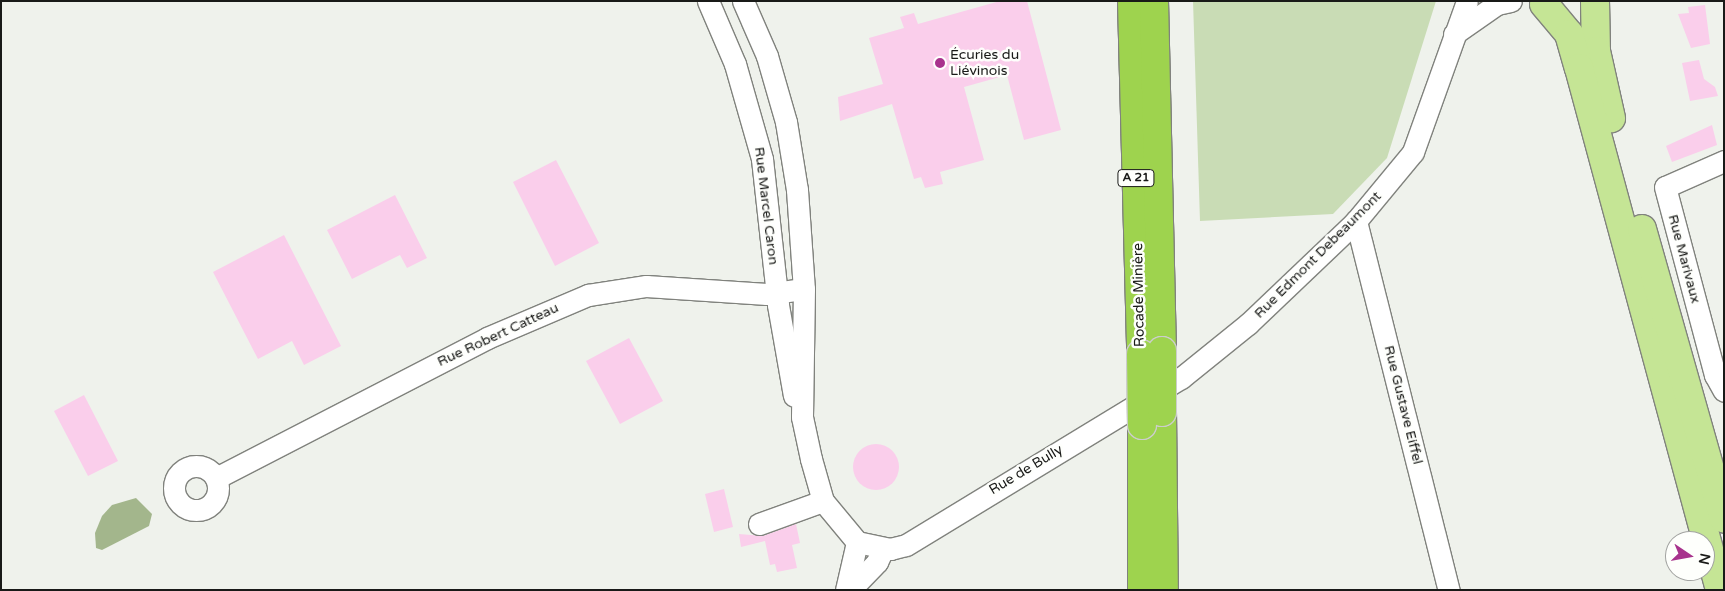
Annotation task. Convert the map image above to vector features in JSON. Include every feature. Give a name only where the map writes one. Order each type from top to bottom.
[{"type":"highway","name":"Rocade Minière","points":[[1132,1],[1152,353]]},
{"type":"highway","name":"Rocade Minière","points":[[1142,590],[1152,418],[1154,1]]},
{"type":"highway","name":"Rocade Minière","points":[[1152,418],[1164,590]]},
{"type":"main road","points":[[1595,1],[1596,51],[1612,125],[1724,519]]},
{"type":"main road","points":[[1548,2],[1561,20],[1571,42],[1720,590]]},
{"type":"street","name":"Rue Marcel Caron","points":[[708,1],[735,64],[762,159],[777,291],[797,410],[802,417]]},
{"type":"street","name":"Rue Marcel Caron","points":[[743,1],[767,56],[787,124],[802,224],[804,289],[802,417],[823,501],[857,542]]},
{"type":"street","name":"Rue Edmont Debeaumont","points":[[1213,355],[1356,221],[1413,152],[1466,1]]},
{"type":"street","points":[[1454,34],[1497,4],[1511,1]]},
{"type":"street","points":[[735,64],[767,56]]},
{"type":"street","name":"Rue Marivaux","points":[[1724,161],[1665,187],[1715,375],[1724,391]]},
{"type":"street","name":"Rue Gustave Eiffel","points":[[1356,221],[1449,590]]},
{"type":"street","name":"Rue Robert Catteau","points":[[216,478],[487,338],[588,295],[646,286],[745,294],[804,289]]},
{"type":"street","name":"Rue de Bully","points":[[883,549],[906,545],[1213,355]]},
{"type":"street","points":[[759,524],[823,501]]},
{"type":"street","points":[[846,590],[857,542],[883,549],[877,562],[850,590]]},
{"type":"shaded area","points":[[1193,1],[1436,1],[1387,158],[1333,214],[1200,221]]},
{"type":"shaded area","points":[[136,498],[152,514],[149,526],[102,550],[96,548],[95,533],[102,516],[112,505]]},
{"type":"building","points":[[1000,1],[1027,1],[1061,130],[1024,140],[1007,75],[964,87],[984,160],[940,172],[943,184],[925,188],[921,177],[914,179],[892,104],[840,121],[838,97],[883,84],[869,38],[904,28],[900,17],[914,13],[918,24]]},
{"type":"building","points":[[1705,5],[1710,44],[1691,48],[1678,14],[1689,13],[1688,7]]},
{"type":"building","points":[[1699,60],[1704,79],[1715,87],[1718,96],[1690,101],[1682,63]]},
{"type":"building","points":[[1712,125],[1717,145],[1672,162],[1666,146]]},
{"type":"building","points":[[556,160],[599,243],[555,266],[513,182]]},
{"type":"building","points":[[395,195],[427,258],[407,268],[400,255],[352,279],[327,230]]},
{"type":"building","points":[[284,235],[341,346],[304,365],[292,341],[258,359],[213,272]]},
{"type":"building","points":[[629,338],[663,401],[620,424],[586,361]]},
{"type":"building","points":[[84,395],[118,461],[88,476],[54,411]]},
{"type":"building","points":[[881,444],[893,450],[898,458],[898,476],[893,484],[885,489],[871,490],[859,484],[854,476],[853,462],[859,450],[867,445]]},
{"type":"building","points":[[724,489],[733,527],[714,532],[705,494]]},
{"type":"building","points":[[796,524],[800,543],[792,545],[797,568],[777,572],[775,564],[770,565],[765,541],[741,547],[739,534],[763,536]]},
{"type":"place","name":"Écuries du Liévinois","points":[[940,63]]}]
